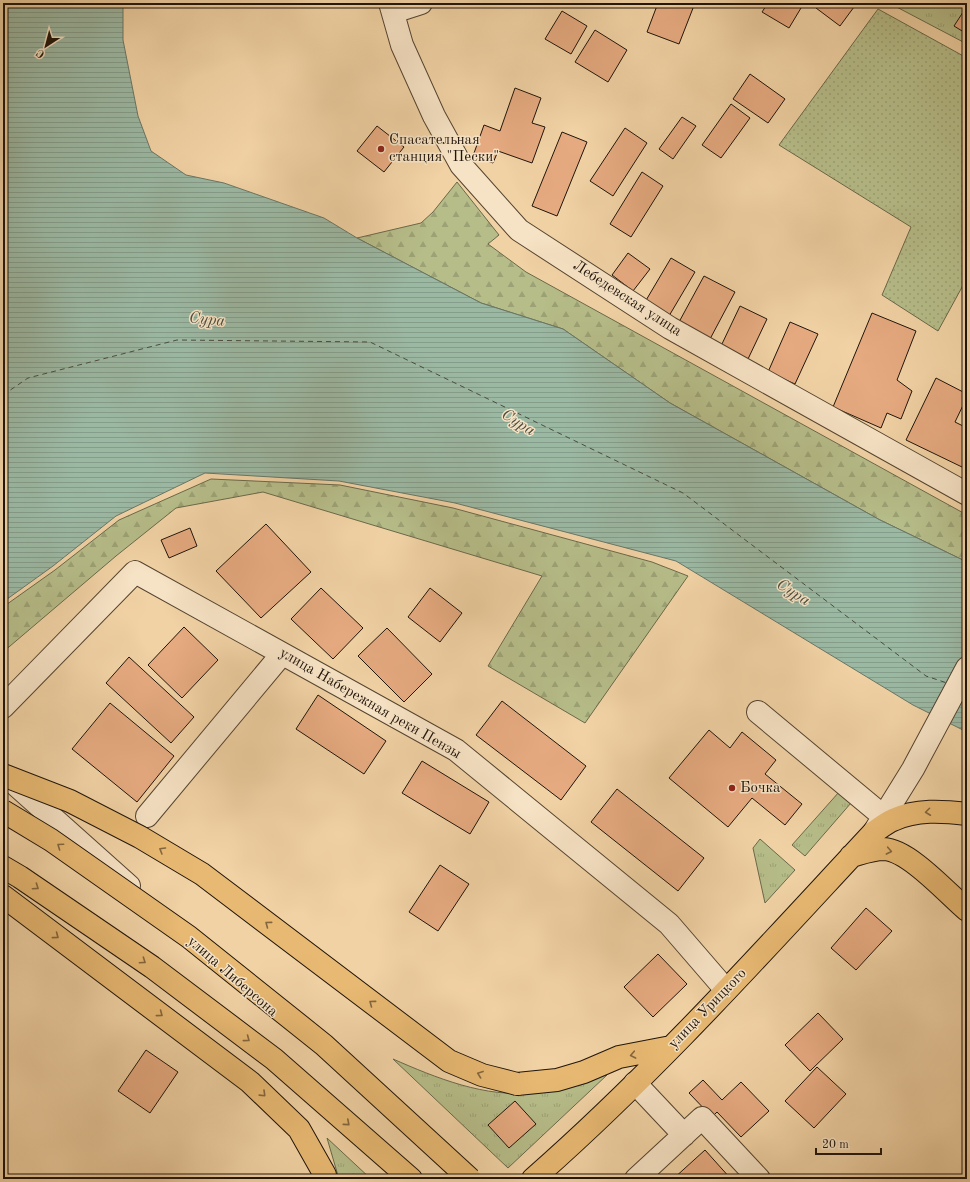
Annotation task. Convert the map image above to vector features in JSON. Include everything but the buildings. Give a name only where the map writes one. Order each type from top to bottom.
[{"type":"main road","points":[[3,775],[70,801],[140,837],[202,874],[449,1061],[482,1075],[517,1084],[557,1080],[584,1072],[620,1057],[672,1047]]},
{"type":"main road","points":[[3,811],[51,840],[189,937],[324,1045],[470,1179]]},
{"type":"main road","points":[[879,824],[912,814],[940,811],[967,814]]},
{"type":"main road","name":"улица Урицкого","points":[[533,1179],[583,1135],[672,1047],[851,856],[879,824]]},
{"type":"main road","points":[[851,856],[871,850],[885,849],[897,852],[929,876],[967,910]]},
{"type":"main road","points":[[3,867],[152,967],[268,1054],[411,1179]]},
{"type":"main road","points":[[3,896],[250,1082],[299,1129],[325,1175],[325,1179]]},
{"type":"street","points":[[392,8],[421,3]]},
{"type":"street","name":"Лебедевская улица","points":[[392,8],[402,45],[434,116],[461,165],[520,230],[670,328],[967,494]]},
{"type":"street","name":"улица Набережная реки Пензы","points":[[3,707],[135,572],[456,750],[669,924],[726,990]]},
{"type":"street","points":[[146,816],[282,654]]},
{"type":"street","points":[[758,712],[879,824],[913,768],[967,668]]},
{"type":"street","name":"улица Либерсона","points":[[3,775],[461,1179]]},
{"type":"street","points":[[636,1083],[684,1135]]},
{"type":"street","points":[[636,1179],[702,1118],[759,1179]]},
{"type":"green space","points":[[889,3],[967,3],[967,44]]},
{"type":"green space","points":[[878,9],[967,58],[967,278],[938,331],[882,295],[911,227],[779,145]]},
{"type":"green space","points":[[457,182],[499,235],[488,244],[526,272],[967,515],[967,562],[880,520],[670,403],[563,329],[481,303],[357,238],[421,223],[433,212]]},
{"type":"green space","points":[[211,479],[340,485],[453,508],[652,562],[688,576],[585,723],[488,666],[542,576],[263,492],[176,508],[116,556],[3,652],[3,607],[55,570],[119,520]]},
{"type":"green space","points":[[839,792],[851,803],[805,856],[792,845]]},
{"type":"green space","points":[[760,839],[795,870],[765,903],[753,848]]},
{"type":"green space","points":[[393,1059],[426,1073],[461,1085],[497,1092],[515,1093],[542,1091],[607,1075],[508,1168]]},
{"type":"green space","points":[[327,1138],[371,1179],[339,1179]]},
{"type":"water","name":"Сура","points":[[3,3],[123,3],[123,40],[138,116],[151,151],[186,175],[224,183],[324,218],[357,238],[481,303],[563,329],[670,403],[880,520],[967,562],[967,732],[913,705],[676,561],[455,503],[339,481],[205,473],[116,516],[53,566],[3,602]]},
{"type":"ferry route","points":[[3,395],[28,378],[177,340],[370,342],[683,493],[926,676],[947,683]]},
{"type":"place","name":"Спасательная станция \"Пески\"","points":[[381,149]]},
{"type":"place","name":"Бочка","points":[[732,788]]}]
